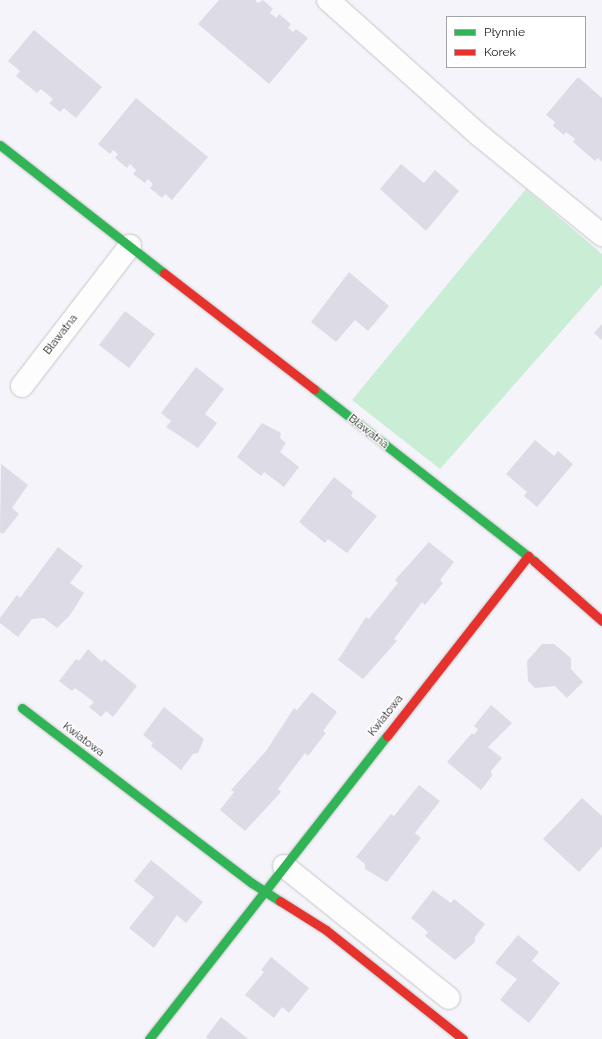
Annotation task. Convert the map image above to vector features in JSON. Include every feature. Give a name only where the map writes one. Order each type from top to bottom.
[{"type":"street","points":[[328,0],[479,135],[602,235]]},
{"type":"street","name":"Bławatna","points":[[0,145],[528,556],[602,621]]},
{"type":"street","name":"Bławatna","points":[[22,386],[130,246]]},
{"type":"street","name":"Kwiatowa","points":[[149,1039],[528,556]]},
{"type":"street","name":"Kwiatowa","points":[[22,708],[264,892]]},
{"type":"street","points":[[284,866],[449,998]]},
{"type":"street","points":[[264,892],[326,930],[463,1039]]},
{"type":"green space","points":[[526,189],[602,254],[602,285],[440,469],[352,400]]},
{"type":"building","points":[[219,0],[255,0],[258,3],[263,0],[273,9],[270,13],[276,18],[279,14],[291,24],[288,28],[293,32],[296,29],[308,38],[269,84],[198,24]]},
{"type":"building","points":[[34,30],[102,87],[76,118],[64,108],[60,112],[49,103],[53,99],[41,89],[37,93],[16,76],[20,71],[8,61]]},
{"type":"building","points":[[578,77],[602,98],[602,162],[598,158],[595,161],[573,142],[575,139],[566,132],[564,135],[553,126],[555,122],[546,115]]},
{"type":"building","points":[[136,98],[208,157],[172,200],[165,194],[162,198],[150,188],[153,184],[148,179],[145,183],[133,174],[136,170],[130,164],[127,168],[115,158],[118,154],[113,150],[110,154],[98,144]]},
{"type":"building","points":[[401,164],[424,183],[435,170],[459,191],[426,231],[380,189]]},
{"type":"building","points":[[349,272],[389,306],[368,331],[355,320],[336,342],[311,322]]},
{"type":"building","points":[[125,311],[155,334],[129,368],[99,345]]},
{"type":"building","points":[[602,324],[602,340],[594,333]]},
{"type":"building","points":[[196,367],[224,389],[205,414],[217,423],[198,448],[166,427],[171,421],[161,413]]},
{"type":"building","points":[[262,423],[281,433],[280,438],[286,443],[280,452],[299,467],[284,487],[264,472],[261,476],[237,457]]},
{"type":"building","points":[[535,440],[554,456],[558,451],[573,464],[537,507],[524,496],[527,492],[506,474]]},
{"type":"building","points":[[1,464],[28,485],[12,508],[19,514],[3,534],[0,532]]},
{"type":"building","points":[[334,477],[353,492],[351,496],[377,516],[347,553],[328,539],[325,543],[299,522]]},
{"type":"building","points":[[429,542],[454,562],[440,580],[443,583],[425,605],[422,602],[394,639],[397,641],[363,679],[338,660],[366,617],[369,619],[398,583],[395,580]]},
{"type":"building","points":[[58,547],[83,566],[70,583],[84,593],[70,615],[57,628],[44,618],[32,619],[18,637],[0,623],[0,618],[17,595],[20,598]]},
{"type":"building","points":[[542,644],[554,644],[571,658],[571,669],[583,682],[567,698],[555,686],[535,688],[528,681],[527,661]]},
{"type":"building","points":[[88,649],[102,662],[104,659],[137,686],[113,717],[106,711],[101,717],[89,707],[94,702],[75,688],[72,691],[59,681],[76,659],[79,661]]},
{"type":"building","points":[[312,692],[337,712],[323,731],[326,733],[308,756],[305,753],[278,789],[281,792],[245,831],[220,810],[234,792],[231,790],[266,751],[294,708],[297,710]]},
{"type":"building","points":[[491,705],[512,723],[488,747],[502,758],[491,771],[492,776],[481,790],[447,762],[472,733],[474,735],[478,729],[474,726]]},
{"type":"building","points":[[164,707],[204,739],[198,753],[193,754],[181,770],[151,746],[153,743],[143,735]]},
{"type":"building","points":[[419,785],[440,801],[415,833],[421,838],[387,882],[365,869],[365,864],[356,857],[391,814],[394,816]]},
{"type":"building","points":[[582,798],[602,816],[602,847],[579,872],[543,839]]},
{"type":"building","points":[[151,860],[203,902],[186,923],[177,915],[154,948],[129,928],[154,897],[134,881]]},
{"type":"building","points":[[433,890],[451,903],[454,899],[485,924],[475,937],[475,942],[455,960],[425,936],[428,932],[411,918]]},
{"type":"building","points":[[518,935],[539,952],[532,961],[560,983],[529,1023],[500,1000],[517,979],[495,963]]},
{"type":"building","points":[[271,957],[309,988],[289,1013],[282,1007],[274,1018],[245,995],[264,972],[261,970]]},
{"type":"building","points":[[221,1017],[248,1039],[209,1039],[206,1037]]},
{"type":"traffic: fast","points":[[0,145],[164,273]]},
{"type":"traffic: fast","points":[[314,389],[534,561]]},
{"type":"traffic: fast","points":[[22,708],[252,883],[280,901]]},
{"type":"traffic: fast","points":[[149,1039],[387,736]]},
{"type":"traffic: jam","points":[[164,273],[314,389]]},
{"type":"traffic: jam","points":[[387,736],[528,556]]},
{"type":"traffic: jam","points":[[534,561],[602,621]]},
{"type":"traffic: jam","points":[[280,901],[326,930],[463,1039]]}]
